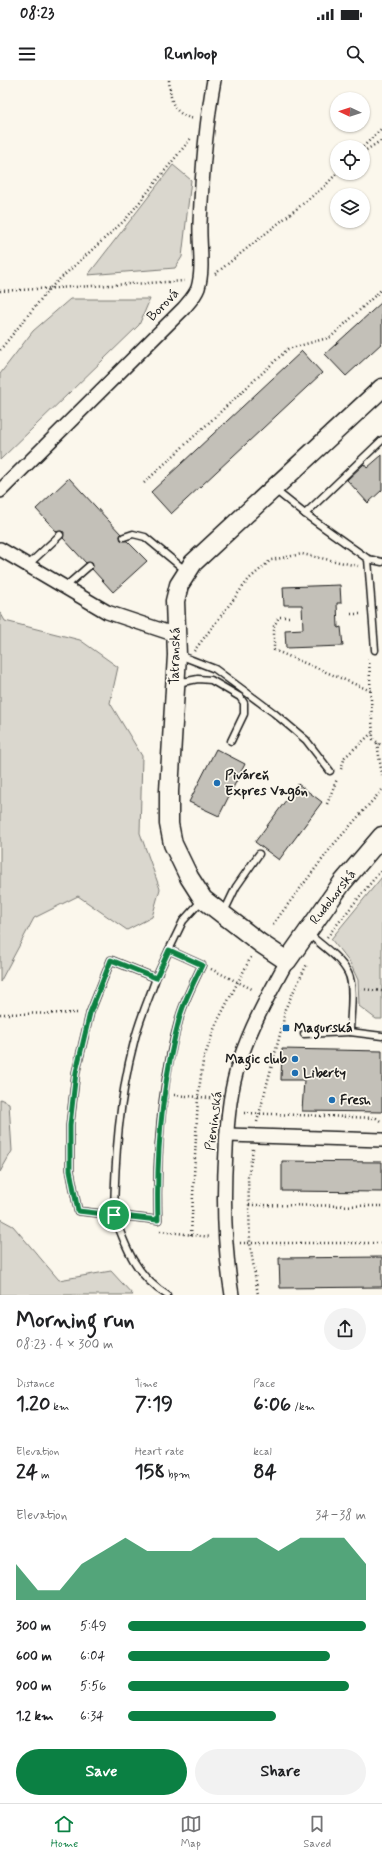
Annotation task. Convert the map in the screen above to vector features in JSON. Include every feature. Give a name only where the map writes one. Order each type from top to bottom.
[{"type":"street","name":"Borová","points":[[0,491],[184,308],[198,288],[200,276],[200,222],[207,117],[214,80]]},
{"type":"street","name":"Tatranská","points":[[287,961],[260,943],[203,899],[189,877],[173,844],[169,824],[169,791],[176,683],[183,657],[176,635],[175,601],[179,585],[193,563],[382,388]]},
{"type":"street","points":[[0,550],[107,612],[176,635]]},
{"type":"street","name":"Rudohorská","points":[[287,961],[306,931],[342,883],[382,836]]},
{"type":"street","name":"Pieninská","points":[[232,1295],[228,1273],[224,1222],[229,1106],[238,1064],[254,1023],[287,961]]},
{"type":"street","points":[[227,1135],[382,1140]]},
{"type":"lane","points":[[305,514],[382,440]]},
{"type":"lane","points":[[273,489],[368,559],[382,562]]},
{"type":"lane","points":[[124,537],[133,534],[138,534],[145,537],[187,572]]},
{"type":"lane","points":[[28,566],[60,535]]},
{"type":"lane","points":[[368,559],[375,650]]},
{"type":"lane","points":[[65,587],[89,566]]},
{"type":"lane","points":[[183,657],[215,669],[274,713],[306,740],[330,771]]},
{"type":"lane","points":[[176,683],[198,679],[211,680],[240,697],[244,703],[244,714],[231,741]]},
{"type":"lane","points":[[223,914],[236,887],[259,854]]},
{"type":"lane","points":[[167,1295],[143,1276],[126,1250],[114,1215],[115,1165],[120,1113],[134,1041],[156,978],[183,921],[203,899]]},
{"type":"lane","points":[[306,931],[340,961],[349,974],[351,988],[350,1032]]},
{"type":"lane","points":[[156,978],[111,960],[90,1013],[76,1072],[70,1125],[70,1170],[78,1211],[158,1220],[157,1178],[161,1123],[169,1062],[181,1015],[202,965],[169,950]]},
{"type":"lane","points":[[304,1034],[350,1032],[382,1036]]},
{"type":"path","points":[[169,80],[171,100],[181,115],[194,119],[207,117]]},
{"type":"path","points":[[0,350],[50,288],[126,219],[207,117]]},
{"type":"path","points":[[370,140],[382,128]]},
{"type":"path","points":[[370,148],[382,140]]},
{"type":"path","points":[[198,288],[331,180]]},
{"type":"path","points":[[0,291],[182,282]]},
{"type":"path","points":[[144,483],[288,349],[331,337],[382,289]]},
{"type":"path","points":[[183,657],[249,579],[271,560],[302,554],[357,566]]},
{"type":"path","points":[[351,614],[367,614]]},
{"type":"path","points":[[289,617],[279,618],[274,626],[274,650],[371,691]]},
{"type":"path","points":[[345,757],[373,732]]},
{"type":"path","points":[[382,746],[377,742],[382,775]]},
{"type":"path","points":[[273,924],[334,844],[382,790]]},
{"type":"path","points":[[191,1235],[198,1097],[203,1060],[216,1024],[237,981],[252,955]]},
{"type":"path","points":[[221,973],[252,989]]},
{"type":"path","points":[[351,988],[382,991]]},
{"type":"path","points":[[256,1128],[258,1114],[283,1023],[285,1009]]},
{"type":"path","points":[[0,1014],[90,1013]]},
{"type":"path","points":[[182,1096],[211,1098]]},
{"type":"path","points":[[244,1113],[376,1118],[382,1122]]},
{"type":"path","points":[[253,1147],[248,1176],[250,1243],[258,1295]]},
{"type":"path","points":[[249,1205],[382,1206]]},
{"type":"path","points":[[155,1231],[211,1237]]},
{"type":"path","points":[[239,1242],[382,1243]]},
{"type":"shaded area","points":[[173,165],[191,180],[182,257],[175,268],[88,275]]},
{"type":"shaded area","points":[[70,299],[150,299],[139,325],[0,460],[0,374],[33,331]]},
{"type":"shaded area","points":[[0,612],[5,621],[80,640],[118,667],[110,703],[142,756],[140,833],[160,889],[152,917],[127,930],[78,896],[34,918],[0,982]]},
{"type":"shaded area","points":[[382,877],[382,1019],[376,1019],[359,1006],[358,980],[350,963],[331,939]]},
{"type":"shaded area","points":[[0,1099],[9,1103],[12,1151],[0,1172]]},
{"type":"shaded area","points":[[0,1219],[13,1226],[59,1280],[111,1271],[133,1295],[0,1295]]},
{"type":"building","points":[[382,302],[382,343],[346,376],[325,354]]},
{"type":"building","points":[[302,351],[322,373],[171,514],[151,492]]},
{"type":"building","points":[[382,455],[382,490],[368,503],[347,480],[364,464],[367,468]]},
{"type":"building","points":[[69,478],[121,534],[121,540],[127,541],[147,561],[113,592],[92,569],[92,563],[86,563],[63,538],[64,532],[57,532],[36,509]]},
{"type":"building","points":[[340,585],[341,603],[337,603],[338,628],[341,627],[343,646],[286,648],[285,630],[303,629],[302,605],[284,605],[283,587]]},
{"type":"building","name":"Piváreň Expres Vagón","points":[[216,749],[245,764],[219,816],[189,802]]},
{"type":"building","points":[[298,784],[322,802],[279,860],[255,842]]},
{"type":"building","points":[[282,1049],[382,1051],[382,1112],[302,1111],[304,1080],[281,1080]]},
{"type":"building","points":[[282,1161],[382,1162],[382,1192],[282,1191]]},
{"type":"building","points":[[382,1257],[382,1287],[280,1288],[279,1258]]},
{"type":"place","name":"Piváreň Expres Vagón","points":[[217,783]]},
{"type":"place","name":"Magurská","points":[[286,1028]]},
{"type":"place","name":"Magic club","points":[[295,1059]]},
{"type":"place","name":"Liberty","points":[[295,1073]]},
{"type":"place","name":"Fresh","points":[[332,1100]]},
{"type":"route","points":[[169,950],[202,965],[181,1015],[169,1062],[161,1115],[157,1178],[158,1220],[114,1215],[78,1211],[70,1170],[70,1125],[76,1072],[90,1013],[111,960],[156,978],[169,950]]}]
